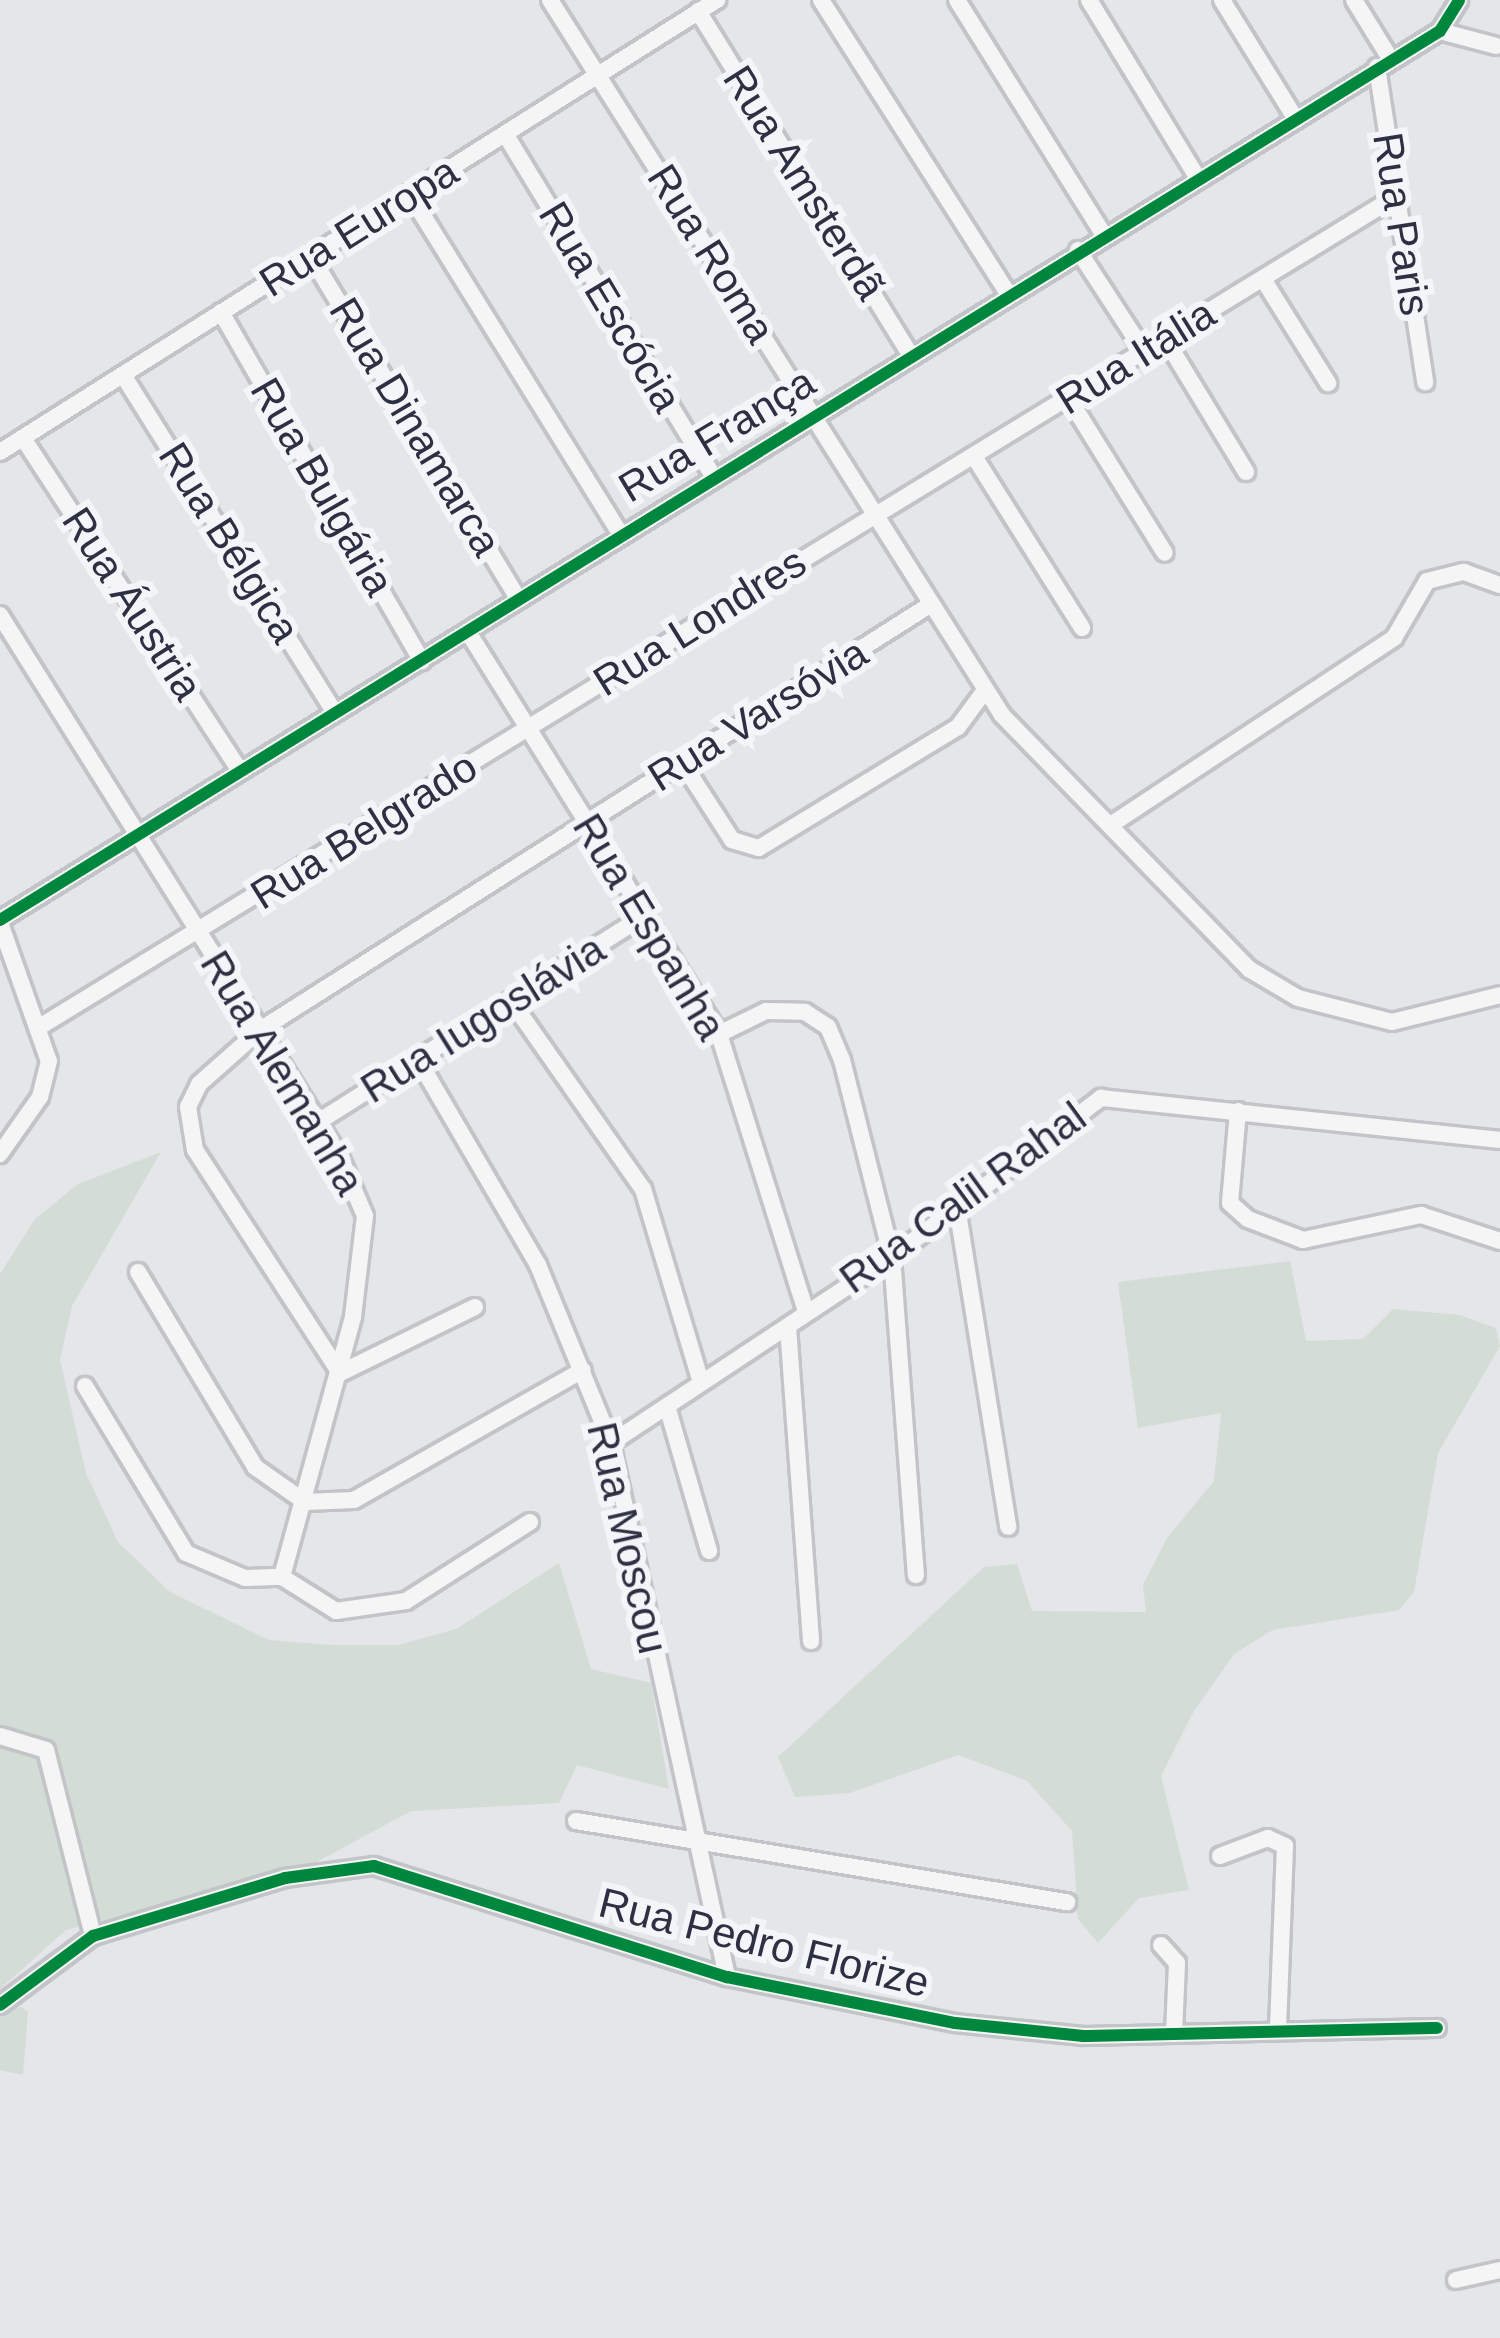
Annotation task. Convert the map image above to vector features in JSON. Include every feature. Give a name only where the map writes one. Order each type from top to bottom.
[{"type":"street","name":"Rua Roma","points":[[550,0],[983,693],[1250,969],[1298,998],[1392,1022],[1500,995]]},
{"type":"street","name":"Rua Europa","points":[[0,452],[310,255],[507,137],[717,0]]},
{"type":"street","points":[[821,0],[1008,294]]},
{"type":"street","points":[[957,0],[1102,234]]},
{"type":"street","points":[[1089,0],[1197,177]]},
{"type":"street","points":[[1222,0],[1294,116]]},
{"type":"street","points":[[1354,0],[1384,63]]},
{"type":"street","name":"Rua França","points":[[0,922],[334,710],[520,600],[619,532],[814,419],[1102,234],[1440,31],[1459,0]]},
{"type":"street","name":"Rua Amsterdã","points":[[698,11],[911,356]]},
{"type":"street","points":[[1440,31],[1496,46]]},
{"type":"street","name":"Rua Paris","points":[[1384,63],[1397,196],[1425,382]]},
{"type":"street","name":"Rua Escócia","points":[[507,137],[712,476]]},
{"type":"street","points":[[410,193],[619,532]]},
{"type":"street","name":"Rua Itália","points":[[873,515],[975,458],[1397,196]]},
{"type":"street","points":[[1078,250],[1143,350]]},
{"type":"street","name":"Rua Dinamarca","points":[[310,255],[520,600]]},
{"type":"street","points":[[1263,279],[1328,383]]},
{"type":"street","name":"Rua Bulgária","points":[[221,312],[422,661]]},
{"type":"street","points":[[1164,337],[1246,472]]},
{"type":"street","name":"Rua Bélgica","points":[[123,375],[334,710]]},
{"type":"street","points":[[1070,399],[1165,553]]},
{"type":"street","name":"Rua Áustria","points":[[23,438],[240,771]]},
{"type":"street","points":[[975,458],[1082,628]]},
{"type":"street","name":"Rua Londres","points":[[528,728],[873,515]]},
{"type":"street","points":[[1112,824],[1394,638],[1427,581],[1464,572],[1500,585]]},
{"type":"street","name":"Rua Varsóvia","points":[[340,1373],[187,1131],[199,1084],[260,1030],[586,820],[685,766],[928,606]]},
{"type":"street","name":"Rua Alemanha","points":[[0,615],[318,1122],[365,1216],[340,1373],[282,1577]]},
{"type":"street","name":"Rua Espanha","points":[[468,632],[719,1034],[806,1311]]},
{"type":"street","points":[[685,766],[732,840],[759,848],[958,727],[983,693]]},
{"type":"street","name":"Rua Belgrado","points":[[41,1025],[200,935],[528,728]]},
{"type":"street","name":"Rua Iugoslávia","points":[[318,1122],[514,1005],[646,915]]},
{"type":"street","points":[[0,922],[41,1025],[47,1080],[0,1154]]},
{"type":"street","points":[[514,1005],[643,1189],[701,1382]]},
{"type":"street","points":[[719,1034],[788,1009],[828,1028],[892,1257],[916,1575]]},
{"type":"street","name":"Rua Moscou","points":[[420,1063],[538,1265],[611,1443],[727,1977]]},
{"type":"street","name":"Rua Calil Rahal","points":[[611,1443],[892,1257],[1101,1098],[1500,1141]]},
{"type":"street","points":[[1238,1111],[1230,1203],[1248,1219],[1303,1240],[1421,1215],[1500,1241]]},
{"type":"street","points":[[957,1208],[1008,1527]]},
{"type":"street","points":[[138,1272],[255,1467],[305,1502],[354,1500],[584,1370]]},
{"type":"street","points":[[340,1373],[475,1307]]},
{"type":"street","points":[[788,1327],[811,1641]]},
{"type":"street","points":[[85,1386],[186,1553],[244,1578],[282,1577],[336,1611],[382,1611],[530,1522]]},
{"type":"street","points":[[667,1406],[709,1550]]},
{"type":"street","points":[[0,1736],[46,1750],[93,1936]]},
{"type":"street","points":[[576,1821],[1067,1902]]},
{"type":"street","points":[[1220,1856],[1268,1838],[1285,1846],[1278,2027]]},
{"type":"street","name":"Rua Pedro Florize","points":[[0,2005],[93,1936],[286,1878],[374,1866],[727,1977],[955,2023],[1174,2034],[1278,2027],[1437,2028]]},
{"type":"street","points":[[1161,1945],[1177,1963],[1174,2034]]},
{"type":"street","points":[[1456,2280],[1500,2270]]},
{"type":"shaded area","points":[[161,1152],[72,1306],[60,1360],[86,1473],[118,1542],[170,1592],[269,1640],[332,1645],[398,1645],[456,1629],[559,1563],[591,1669],[651,1683],[669,1789],[577,1765],[559,1803],[411,1811],[315,1863],[66,1930],[0,1989],[0,1274],[35,1219],[78,1184]]},
{"type":"shaded area","points":[[1290,1261],[1306,1341],[1363,1339],[1393,1309],[1460,1315],[1496,1328],[1500,1346],[1438,1453],[1414,1592],[1399,1610],[1273,1630],[1234,1654],[1194,1711],[1161,1776],[1189,1890],[1139,1898],[1098,1943],[1078,1919],[1072,1831],[1027,1781],[958,1755],[850,1793],[795,1797],[778,1757],[984,1567],[1017,1564],[1032,1611],[1146,1612],[1143,1585],[1167,1538],[1214,1481],[1221,1413],[1138,1428],[1118,1282]]},
{"type":"shaded area","points":[[22,2007],[28,2012],[23,2075],[0,2070],[0,2011]]},
{"type":"cycle path","points":[[0,920],[1440,31],[1459,0]]},
{"type":"cycle path","points":[[0,2005],[93,1936],[285,1878],[374,1866],[727,1977],[955,2023],[1083,2036],[1437,2028]]}]
